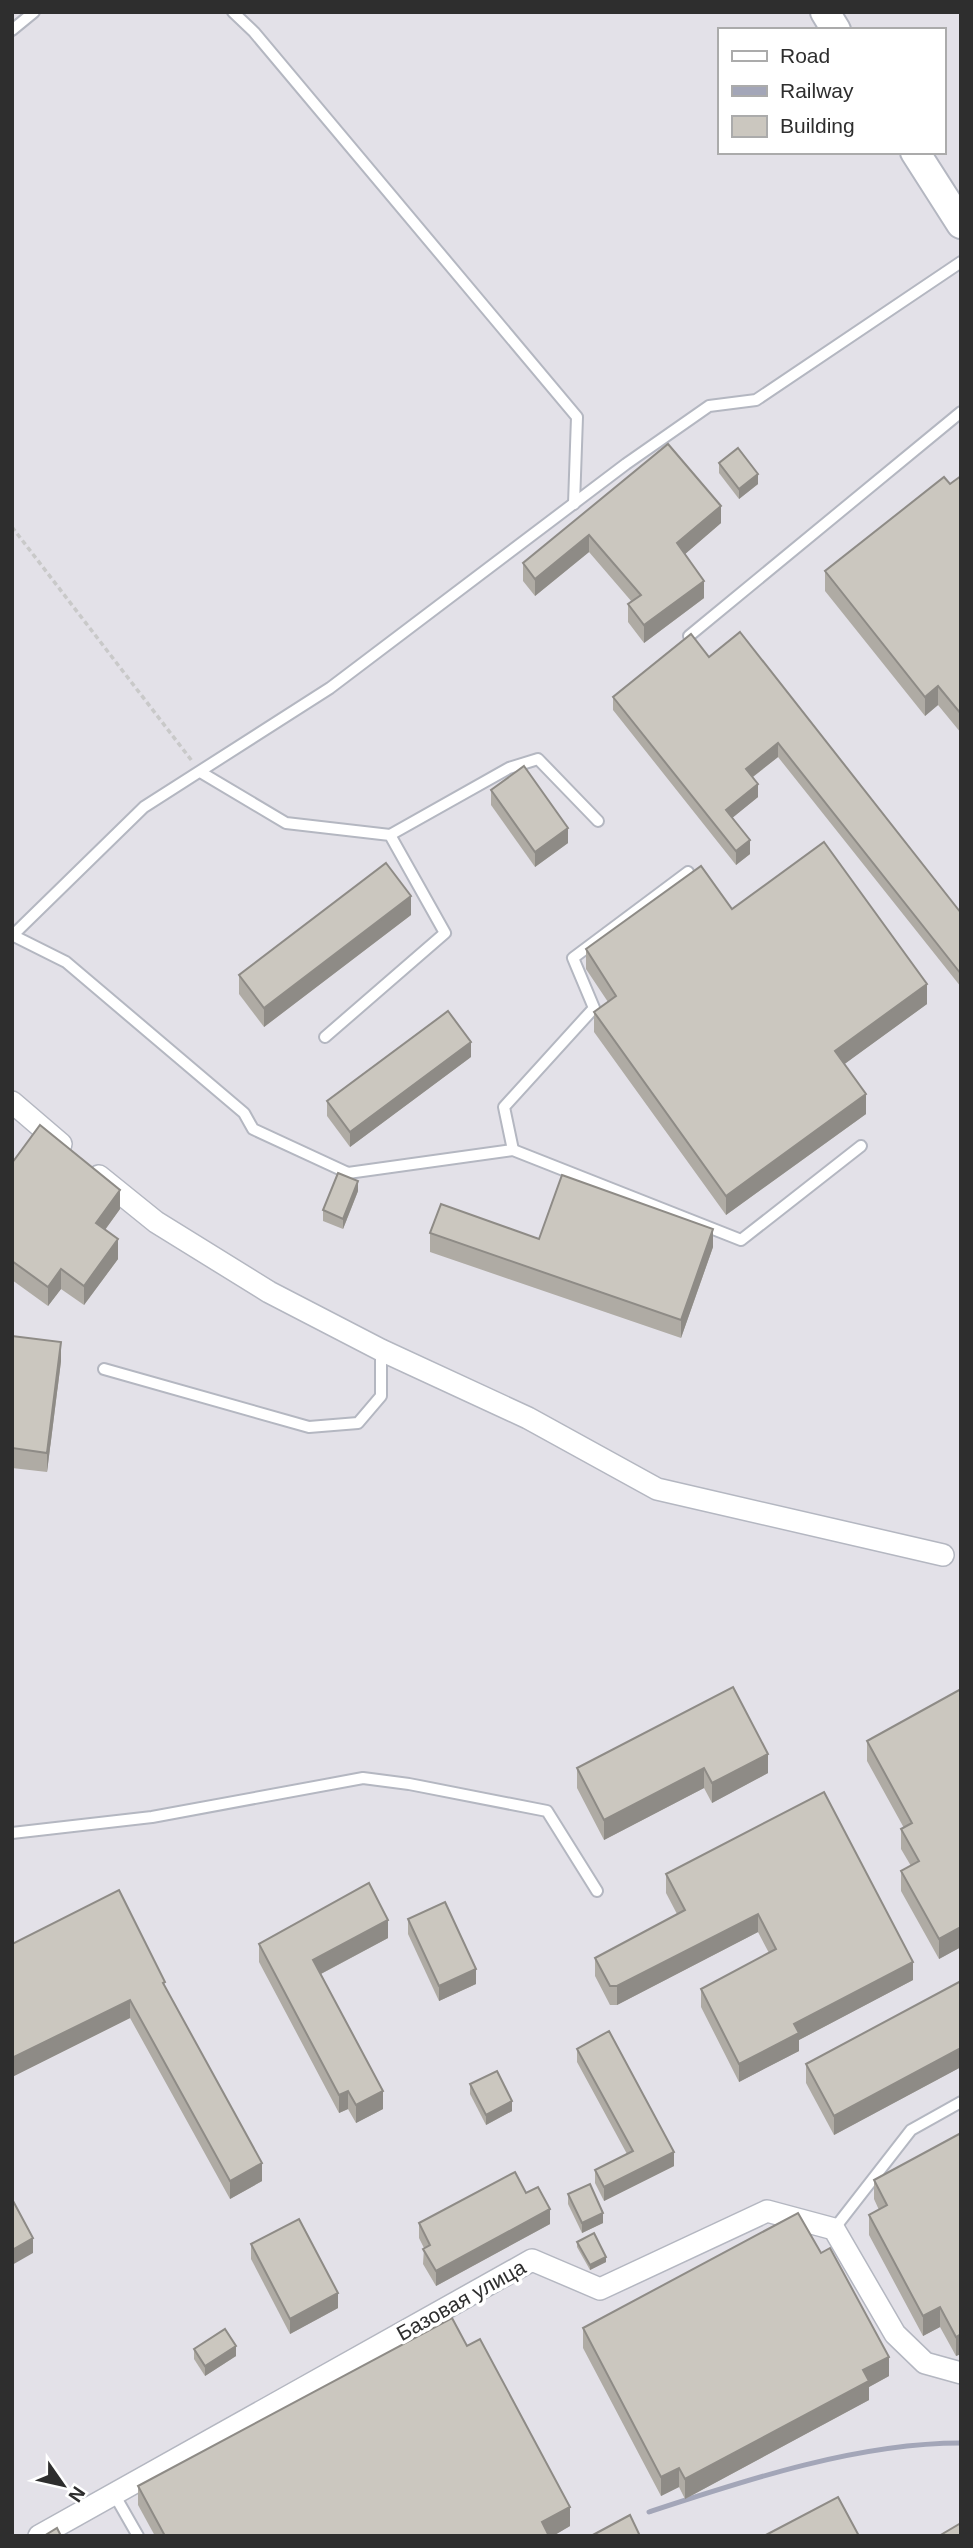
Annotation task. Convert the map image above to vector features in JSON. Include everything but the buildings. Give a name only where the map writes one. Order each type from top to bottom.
[{"type":"street","points":[[825,12],[835,28]]},
{"type":"street","points":[[916,154],[961,224]]},
{"type":"street","points":[[12,1102],[156,1222],[269,1292],[381,1350],[528,1418],[657,1489],[943,1555]]},
{"type":"street","name":"Базовая улица","points":[[39,2536],[531,2260],[600,2289],[767,2211],[834,2229]]},
{"type":"street","points":[[834,2229],[895,2334],[925,2363],[961,2373]]},
{"type":"lane","points":[[12,30],[34,12]]},
{"type":"lane","points":[[233,12],[254,32],[577,417],[574,504]]},
{"type":"lane","points":[[862,1146],[741,1240],[513,1150],[348,1174],[253,1129],[244,1113],[66,962],[13,934],[144,807],[202,773],[330,688],[709,406],[756,400],[961,262]]},
{"type":"lane","points":[[689,636],[961,412]]},
{"type":"lane","points":[[202,773],[286,823],[390,835],[509,768],[538,759],[598,821]]},
{"type":"lane","points":[[326,1037],[445,933],[390,835]]},
{"type":"lane","points":[[513,1150],[504,1107],[594,1009],[573,958],[688,872]]},
{"type":"lane","points":[[104,1369],[309,1427],[358,1423],[381,1396],[381,1350]]},
{"type":"lane","points":[[12,1833],[152,1817],[363,1778],[409,1784],[547,1811],[597,1891]]},
{"type":"lane","points":[[834,2229],[911,2130],[961,2102]]},
{"type":"lane","points":[[114,2494],[138,2536]]},
{"type":"path","points":[[12,527],[202,773]]},
{"type":"shaded area","points":[[12,12],[961,12],[961,2536],[12,2536]]},
{"type":"railway","points":[[649,2512],[763,2476],[842,2456],[882,2449],[961,2443]]}]
